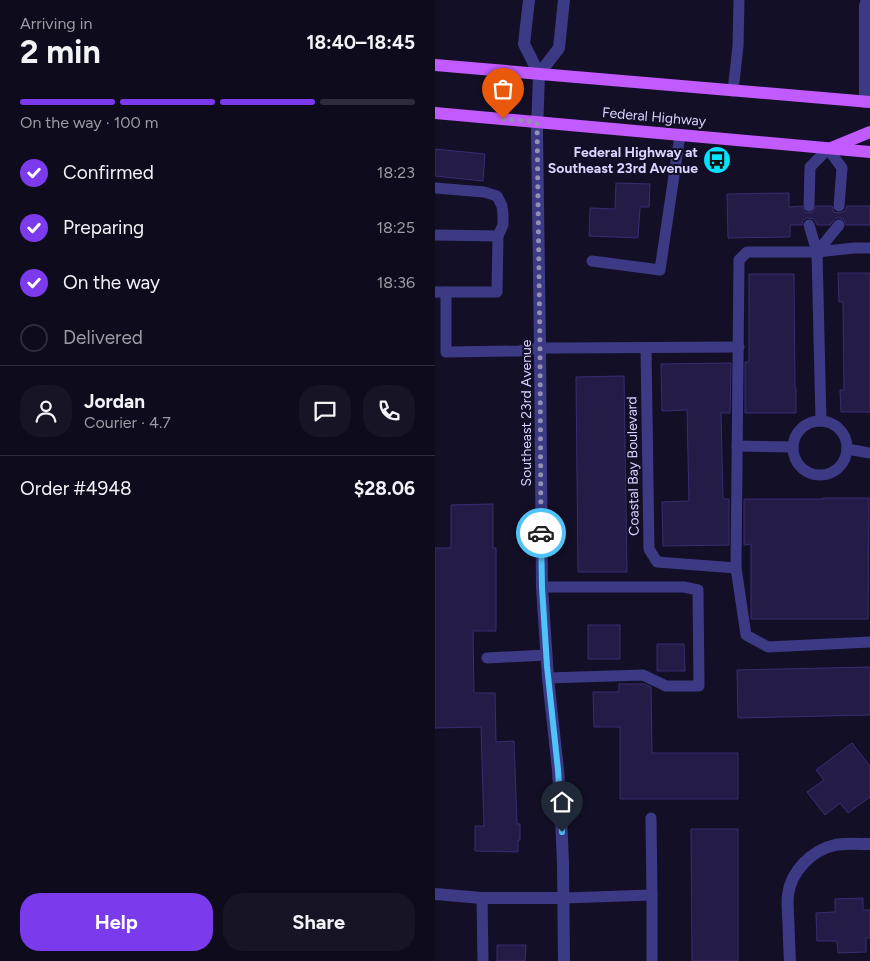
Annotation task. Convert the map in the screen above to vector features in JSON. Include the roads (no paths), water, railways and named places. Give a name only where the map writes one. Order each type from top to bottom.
[{"type":"main road","points":[[435,65],[867,102]]},
{"type":"main road","name":"Federal Highway","points":[[435,113],[870,152]]},
{"type":"main road","points":[[828,149],[870,132]]},
{"type":"street","points":[[529,0],[524,44],[539,74],[559,48],[564,0]]},
{"type":"street","points":[[867,0],[865,6],[867,102]]},
{"type":"street","name":"Southeast 23rd Avenue","points":[[539,74],[537,122],[542,587],[548,678],[558,770],[563,863],[564,961]]},
{"type":"street","points":[[790,961],[788,896],[791,882],[798,869],[821,850],[835,845],[870,844]]},
{"type":"street","points":[[435,894],[482,898],[564,898]]},
{"type":"lane","points":[[733,91],[738,46],[739,0]]},
{"type":"lane","points":[[592,262],[660,270],[680,134]]},
{"type":"lane","points":[[809,206],[810,167],[828,149],[842,168],[839,206]]},
{"type":"lane","points":[[435,188],[484,192],[497,196],[502,206],[503,214],[503,225],[498,236],[497,292],[440,292],[446,352],[519,351],[540,348],[739,347]]},
{"type":"lane","points":[[809,225],[817,252],[821,421]]},
{"type":"lane","points":[[817,252],[839,225]]},
{"type":"lane","points":[[435,235],[498,236]]},
{"type":"lane","points":[[870,248],[817,252],[747,252],[739,260],[736,568],[746,635],[768,647],[870,642]]},
{"type":"lane","name":"Coastal Bay Boulevard","points":[[646,348],[649,550],[657,562],[736,568]]},
{"type":"lane","points":[[821,421],[831,423],[840,430],[845,438],[847,449],[844,459],[838,468],[829,473],[819,475],[809,472],[800,466],[795,458],[793,447],[795,437],[802,428],[810,423],[821,421]]},
{"type":"lane","points":[[737,446],[793,447]]},
{"type":"lane","points":[[847,449],[870,452]]},
{"type":"lane","points":[[542,587],[684,588],[698,590],[699,686],[666,686],[643,675],[548,678]]},
{"type":"lane","points":[[487,658],[546,655]]},
{"type":"lane","points":[[651,818],[652,961]]},
{"type":"lane","points":[[564,898],[651,895]]},
{"type":"lane","points":[[482,898],[483,961]]},
{"type":"place","name":"Federal Highway at Southeast 23rd Avenue","points":[[717,160]]}]
